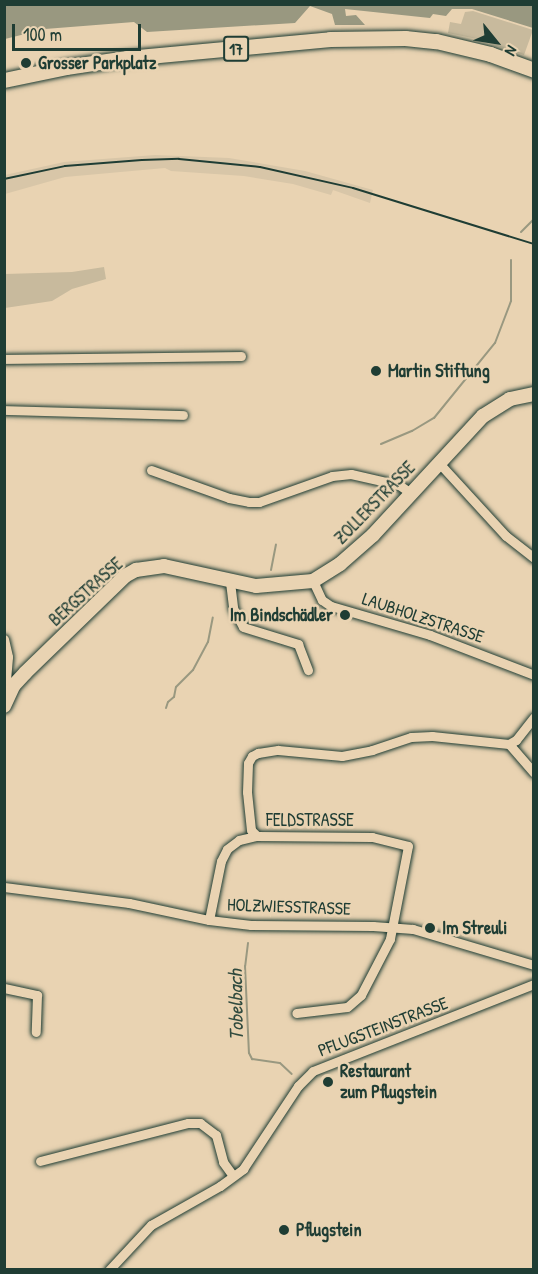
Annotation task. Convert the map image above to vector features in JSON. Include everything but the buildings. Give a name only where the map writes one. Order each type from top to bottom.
[{"type":"main road","name":"17","points":[[4,80],[66,67],[127,58],[330,39],[405,38],[436,41],[490,54],[534,70]]},
{"type":"street","points":[[4,359],[241,356]]},
{"type":"street","name":"ZOLLERSTRASSE","points":[[225,580],[269,586],[313,581],[340,564],[374,535],[483,416],[510,399],[534,394]]},
{"type":"street","points":[[4,410],[183,415]]},
{"type":"street","points":[[439,463],[506,536],[534,558]]},
{"type":"street","points":[[151,470],[230,498],[249,502],[259,502],[332,476],[351,474],[399,485],[411,493]]},
{"type":"street","name":"BERGSTRASSE","points":[[4,706],[8,681],[111,589],[136,570],[164,566],[225,580]]},
{"type":"street","points":[[225,580],[232,608],[243,627],[298,644],[308,670]]},
{"type":"street","name":"LAUBHOLZSTRASSE","points":[[313,581],[322,600],[331,606],[430,635],[534,675]]},
{"type":"street","points":[[4,639],[8,657],[8,681]]},
{"type":"street","points":[[534,717],[516,740],[509,744],[534,772]]},
{"type":"street","name":"FELDSTRASSE","points":[[391,928],[408,846],[372,837],[257,836],[251,830],[247,792],[248,764],[252,756],[278,750],[342,756],[372,750],[411,737],[432,736],[509,744]]},
{"type":"street","points":[[208,920],[220,861],[227,849],[239,840],[257,836]]},
{"type":"street","name":"HOLZWIESSTRASSE","points":[[4,887],[129,903],[208,920],[251,926],[391,928],[423,932],[534,966]]},
{"type":"street","points":[[296,1013],[347,1007],[359,998],[390,939],[391,928]]},
{"type":"street","name":"PFLUGSTEINSTRASSE","points":[[109,1269],[150,1225],[233,1176],[253,1155],[301,1082],[313,1071],[534,984]]},
{"type":"street","points":[[4,988],[37,995],[36,1032]]},
{"type":"street","points":[[40,1161],[188,1123],[200,1124],[216,1135],[223,1162],[233,1176]]},
{"type":"shaded area","points":[[533,4],[533,28],[472,9],[452,9],[446,16],[433,14],[430,18],[345,9],[346,16],[356,15],[365,25],[335,25],[332,14],[310,6],[295,23],[147,32],[134,22],[45,29],[5,39],[5,5]]},
{"type":"shaded area","points":[[473,11],[533,30],[524,55],[477,39],[448,33],[450,22],[461,24],[465,12]]},
{"type":"shaded area","points":[[155,155],[229,158],[305,171],[373,190],[370,203],[333,190],[331,195],[293,184],[244,176],[171,171],[165,168],[65,177],[5,194],[5,175],[64,162]]},
{"type":"shaded area","points":[[104,267],[106,279],[72,289],[52,301],[5,308],[5,274],[72,272]]},
{"type":"waterway","name":"Tobelbach","points":[[521,232],[534,219]]},
{"type":"waterway","name":"Tobelbach","points":[[381,444],[412,431],[434,418],[495,343],[511,301],[511,260]]},
{"type":"waterway","name":"Tobelbach","points":[[271,570],[276,544]]},
{"type":"waterway","name":"Tobelbach","points":[[166,708],[168,702],[174,697],[176,687],[193,670],[208,642],[213,617]]},
{"type":"waterway","name":"Tobelbach","points":[[248,943],[245,966],[249,1053],[252,1059],[280,1063],[292,1074]]},
{"type":"railway","points":[[4,179],[65,166],[142,160],[179,159],[260,167],[353,188],[534,244]]},
{"type":"place","name":"Grosser Parkplatz","points":[[26,63]]},
{"type":"place","name":"Martin Stiftung","points":[[376,371]]},
{"type":"place","name":"Im Bindschädler","points":[[345,615]]},
{"type":"place","name":"Im Streuli","points":[[430,928]]},
{"type":"place","name":"Restaurant zum Pflugstein","points":[[328,1082]]},
{"type":"place","name":"Pflugstein","points":[[284,1230]]}]
